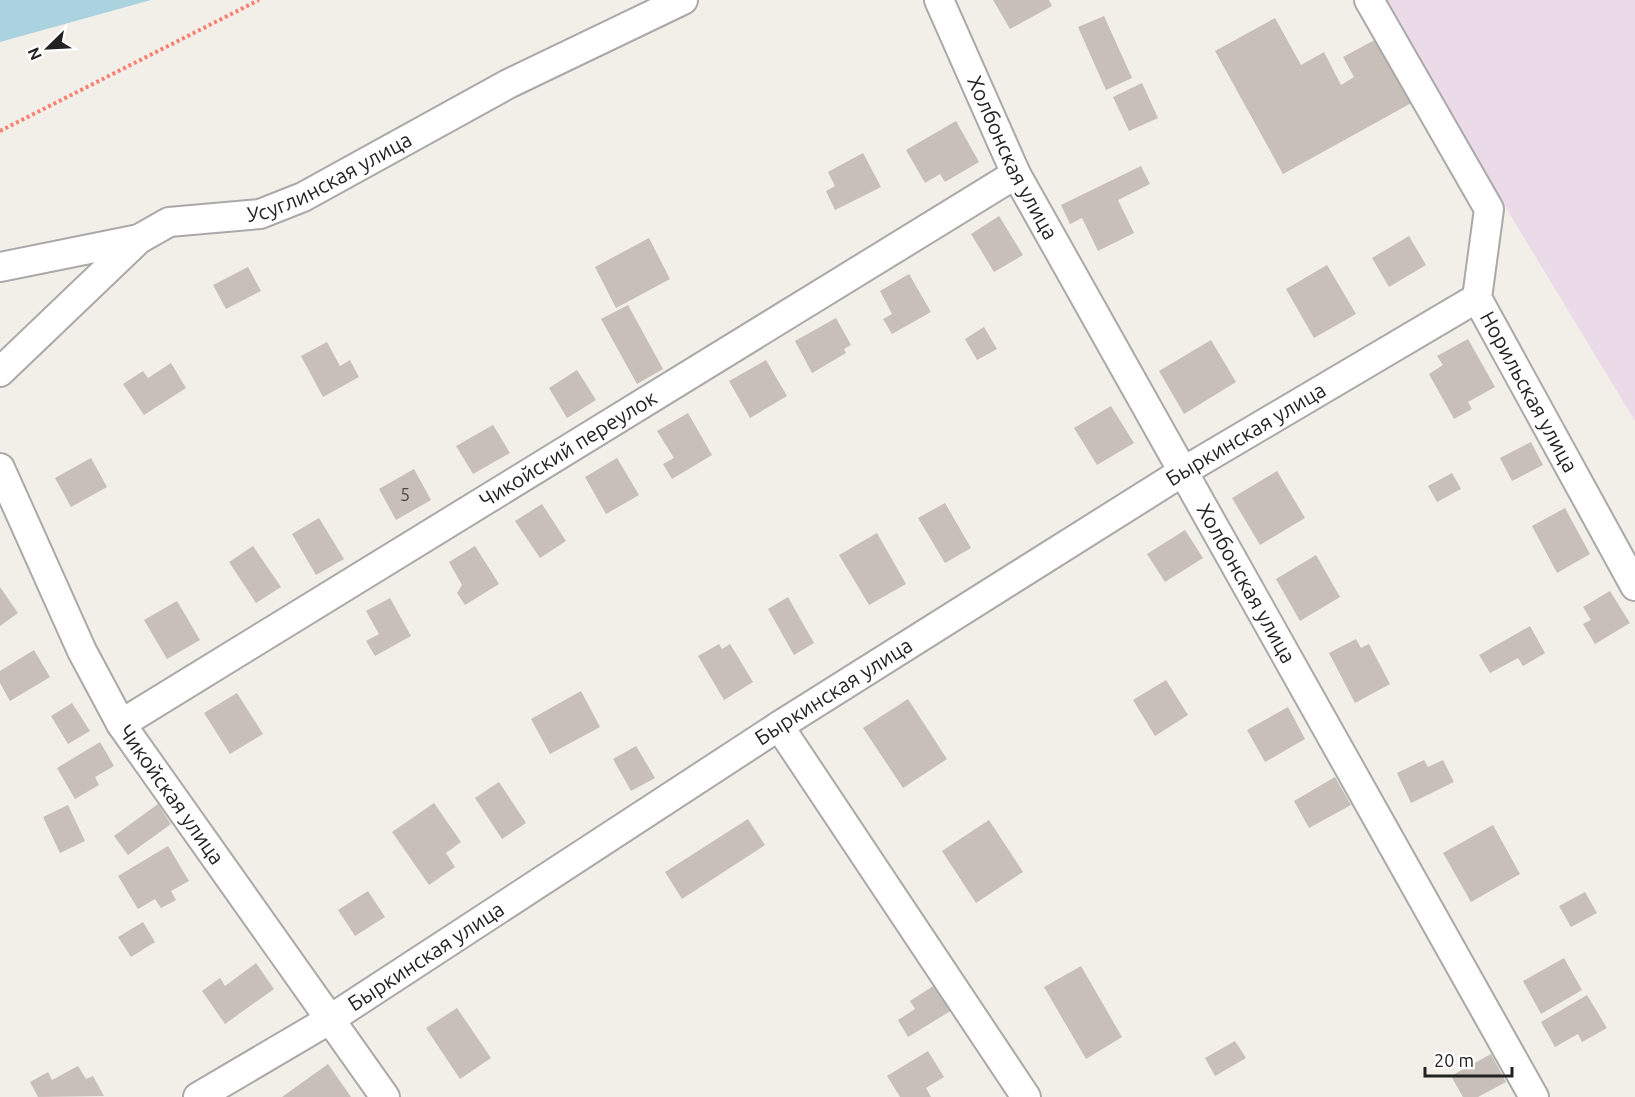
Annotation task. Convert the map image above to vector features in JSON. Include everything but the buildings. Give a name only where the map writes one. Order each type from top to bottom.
[{"type":"street","name":"Усуглинская улица","points":[[0,372],[139,239],[169,222],[260,214],[303,197],[508,84],[683,0]]},
{"type":"street","name":"Холбонская улица","points":[[939,0],[1016,174],[1534,1097]]},
{"type":"street","name":"Норильская улица","points":[[1369,0],[1489,209],[1477,298],[1635,586]]},
{"type":"street","name":"Чикойский переулок","points":[[121,724],[1016,174]]},
{"type":"street","points":[[0,267],[139,239]]},
{"type":"street","name":"Быркинская улица","points":[[198,1097],[329,1020],[779,726],[1184,471],[1477,298]]},
{"type":"street","name":"Чикойская улица","points":[[0,468],[82,651],[121,724],[385,1097]]},
{"type":"street","points":[[779,726],[1026,1097]]},
{"type":"path","points":[[0,131],[259,0]]},
{"type":"shaded area","points":[[1380,0],[1635,0],[1635,421]]},
{"type":"water","points":[[0,0],[151,0],[0,42]]}]
